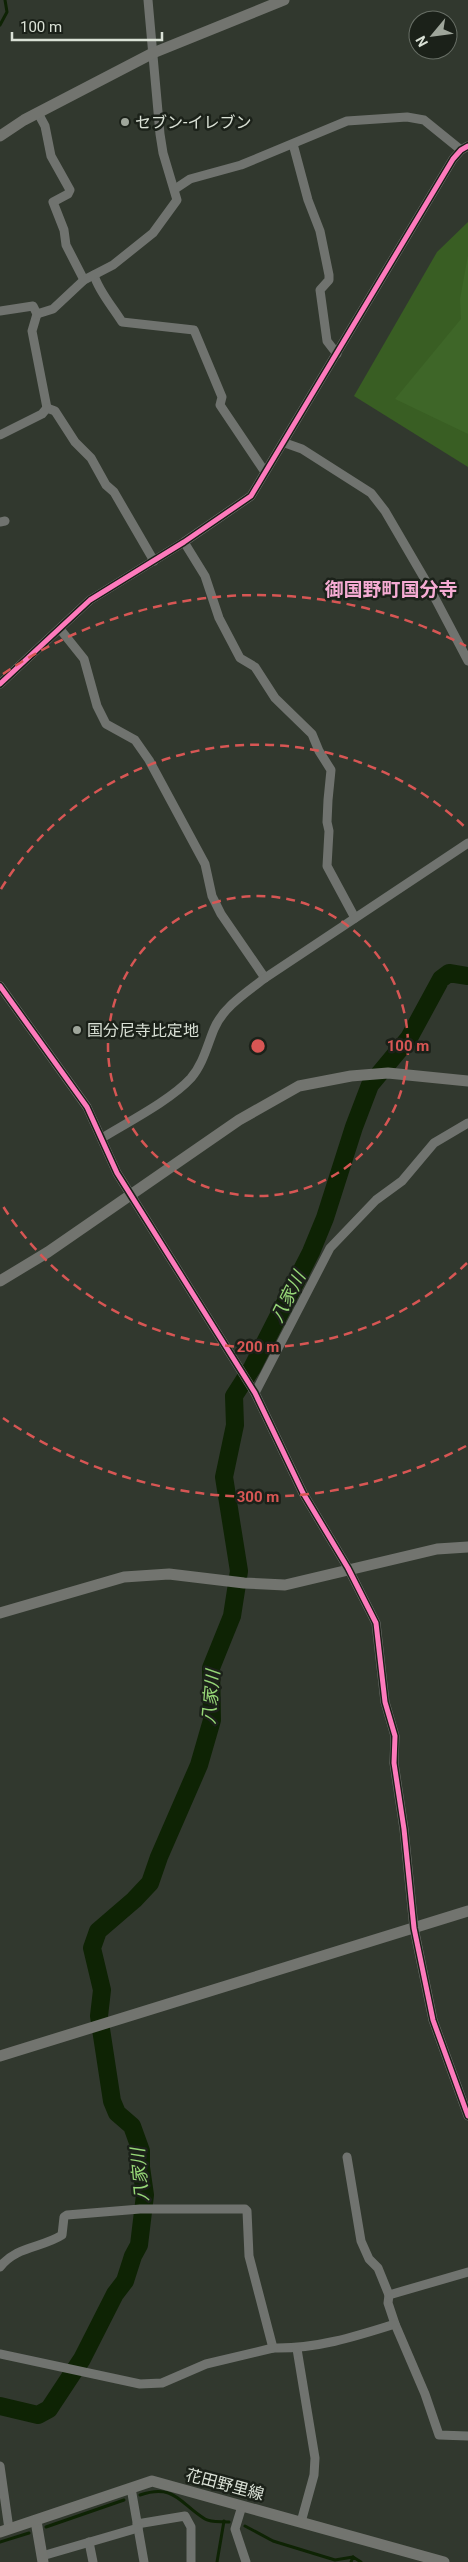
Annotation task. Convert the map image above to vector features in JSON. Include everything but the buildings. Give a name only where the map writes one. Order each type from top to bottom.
[{"type":"street","points":[[37,314],[53,310],[84,280],[113,265],[153,233],[178,200],[163,153],[160,134],[148,0]]},
{"type":"street","points":[[0,136],[38,113],[154,53],[284,0]]},
{"type":"street","points":[[38,113],[45,126],[51,156],[70,190],[68,194],[53,202],[64,230],[66,245],[84,280]]},
{"type":"street","points":[[0,684],[90,600],[184,542],[251,496],[464,148],[424,120],[407,117],[347,121],[241,165],[190,179],[175,189]]},
{"type":"street","points":[[292,144],[308,200],[320,231],[329,275],[329,280],[320,290],[327,341],[337,354]]},
{"type":"street","points":[[94,275],[96,283],[122,322],[194,330],[222,397],[220,405],[265,472]]},
{"type":"street","points":[[0,311],[32,306],[37,314],[32,331],[47,408]]},
{"type":"street","points":[[0,435],[42,414],[47,408]]},
{"type":"street","points":[[47,408],[55,411],[75,442],[91,458],[106,486],[114,492],[154,561]]},
{"type":"street","points":[[285,443],[302,449],[370,493],[385,511],[427,583],[468,661]]},
{"type":"street","points":[[184,542],[204,576],[219,618],[240,658],[255,667],[275,698],[312,734],[319,751],[331,770],[327,866],[355,918]]},
{"type":"street","points":[[60,629],[84,659],[97,706],[106,724],[135,740],[148,760],[205,864],[212,896],[221,914],[265,978]]},
{"type":"street","points":[[102,1138],[176,1091],[192,1077],[206,1052],[214,1028],[234,1002],[265,978],[468,843]]},
{"type":"street","points":[[0,986],[87,1107],[129,1195],[254,1393],[303,1493],[348,1568],[376,1623],[384,1702],[395,1736],[394,1763],[404,1829],[414,1928],[433,2020],[468,2116]]},
{"type":"street","points":[[0,1281],[48,1252],[239,1120],[299,1086],[351,1076],[388,1073],[468,1081]]},
{"type":"street","points":[[254,1393],[330,1248],[376,1200],[402,1181],[434,1143],[468,1123]]},
{"type":"street","points":[[0,1613],[124,1577],[169,1574],[244,1583],[285,1585],[348,1568],[437,1549],[468,1546]]},
{"type":"street","points":[[0,2056],[468,1911]]},
{"type":"street","points":[[347,2157],[361,2241],[369,2259],[378,2268],[389,2295],[388,2303],[394,2324],[425,2394],[439,2435],[468,2436]]},
{"type":"street","points":[[0,2267],[13,2254],[55,2240],[62,2235],[64,2217],[67,2215],[140,2209],[245,2209],[247,2212],[250,2256],[273,2348]]},
{"type":"street","points":[[389,2295],[468,2272]]},
{"type":"street","points":[[0,2354],[140,2384],[162,2383],[206,2364],[273,2348],[297,2349],[346,2340],[394,2324]]},
{"type":"street","points":[[297,2349],[315,2458],[314,2475],[301,2522]]},
{"type":"street","points":[[0,2466],[4,2531]]},
{"type":"street","name":"花田野里線","points":[[4,2531],[152,2481],[444,2562]]},
{"type":"street","points":[[131,2488],[144,2562]]},
{"type":"street","points":[[242,2506],[235,2529],[246,2562]]},
{"type":"street","points":[[36,2521],[43,2559],[138,2526],[185,2516],[191,2527],[191,2562]]},
{"type":"street","points":[[89,2542],[93,2562]]},
{"type":"green space","points":[[468,222],[468,467],[354,396],[437,252]]},
{"type":"green space","points":[[468,255],[468,434],[395,399],[461,319],[460,299]]},
{"type":"waterway","points":[[0,25],[7,12],[5,0]]},
{"type":"waterway","name":"八家川","points":[[0,2406],[38,2415],[49,2409],[82,2359],[115,2294],[125,2281],[133,2256],[139,2245],[145,2195],[141,2151],[132,2126],[117,2113],[112,2101],[99,2016],[102,1990],[92,1948],[98,1931],[134,1900],[150,1883],[159,1857],[199,1765],[212,1720],[211,1668],[232,1616],[239,1571],[224,1477],[235,1425],[234,1396],[252,1368],[311,1252],[325,1218],[354,1127],[370,1085],[409,1038],[441,979],[449,973],[468,976]]},
{"type":"waterway","points":[[140,2495],[152,2492],[169,2493],[205,2519],[229,2522]]},
{"type":"waterway","points":[[46,2527],[124,2500]]},
{"type":"waterway","points":[[217,2562],[224,2521]]},
{"type":"waterway","points":[[245,2526],[273,2541],[335,2560],[353,2557]]},
{"type":"waterway","points":[[0,2542],[29,2533]]},
{"type":"waterway","points":[[351,2562],[353,2557],[361,2562]]},
{"type":"cycle path","points":[[0,684],[90,600],[184,542],[251,496],[453,159],[461,150],[468,146]]},
{"type":"cycle path","points":[[0,986],[87,1107],[117,1173],[255,1393],[303,1493],[348,1568],[376,1623],[385,1702],[395,1736],[394,1763],[404,1829],[414,1928],[433,2020],[468,2116]]},
{"type":"place","name":"セブン-イレブン","points":[[125,122]]},
{"type":"place","name":"国分尼寺比定地","points":[[77,1030]]},
{"type":"district","name":"御国野町国分寺","points":[[391,589]]}]
